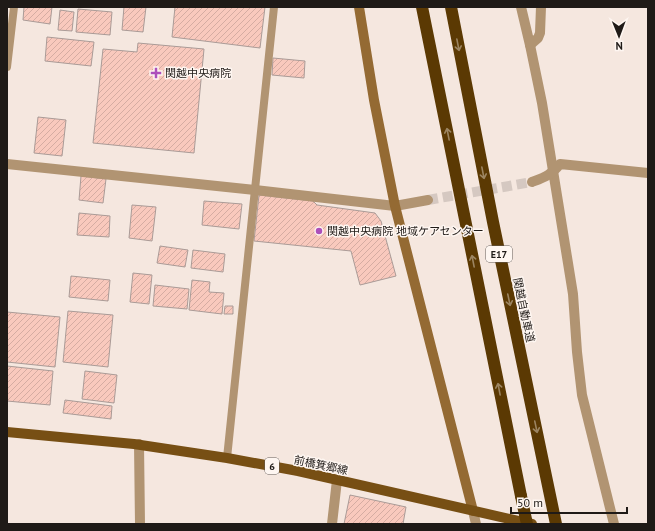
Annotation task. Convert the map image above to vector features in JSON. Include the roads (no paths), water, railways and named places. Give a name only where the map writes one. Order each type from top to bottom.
[{"type":"highway","name":"E17","points":[[422,7],[527,524]]},
{"type":"highway","name":"関越自動車道","points":[[451,7],[493,222],[556,524]]},
{"type":"main road","name":"前橋箕郷線","points":[[7,432],[139,444],[227,458],[337,480],[532,524]]},
{"type":"street","points":[[360,7],[374,100],[395,206],[476,524]]},
{"type":"street","points":[[521,7],[542,103],[573,294],[577,352],[582,394],[614,524]]},
{"type":"street","points":[[530,45],[538,38],[540,33],[541,7]]},
{"type":"street","points":[[7,164],[395,206],[428,200]]},
{"type":"street","points":[[532,182],[542,179],[553,172],[560,164],[648,173]]},
{"type":"street","points":[[139,444],[140,524]]},
{"type":"street","points":[[332,524],[337,480]]},
{"type":"lane","points":[[7,67],[14,7]]},
{"type":"lane","points":[[227,458],[274,7]]},
{"type":"tunnel","points":[[428,200],[532,182]]},
{"type":"place","name":"関越中央病院","points":[[156,73]]},
{"type":"place","name":"関越中央病院 地域ケアセンター","points":[[319,231]]}]
